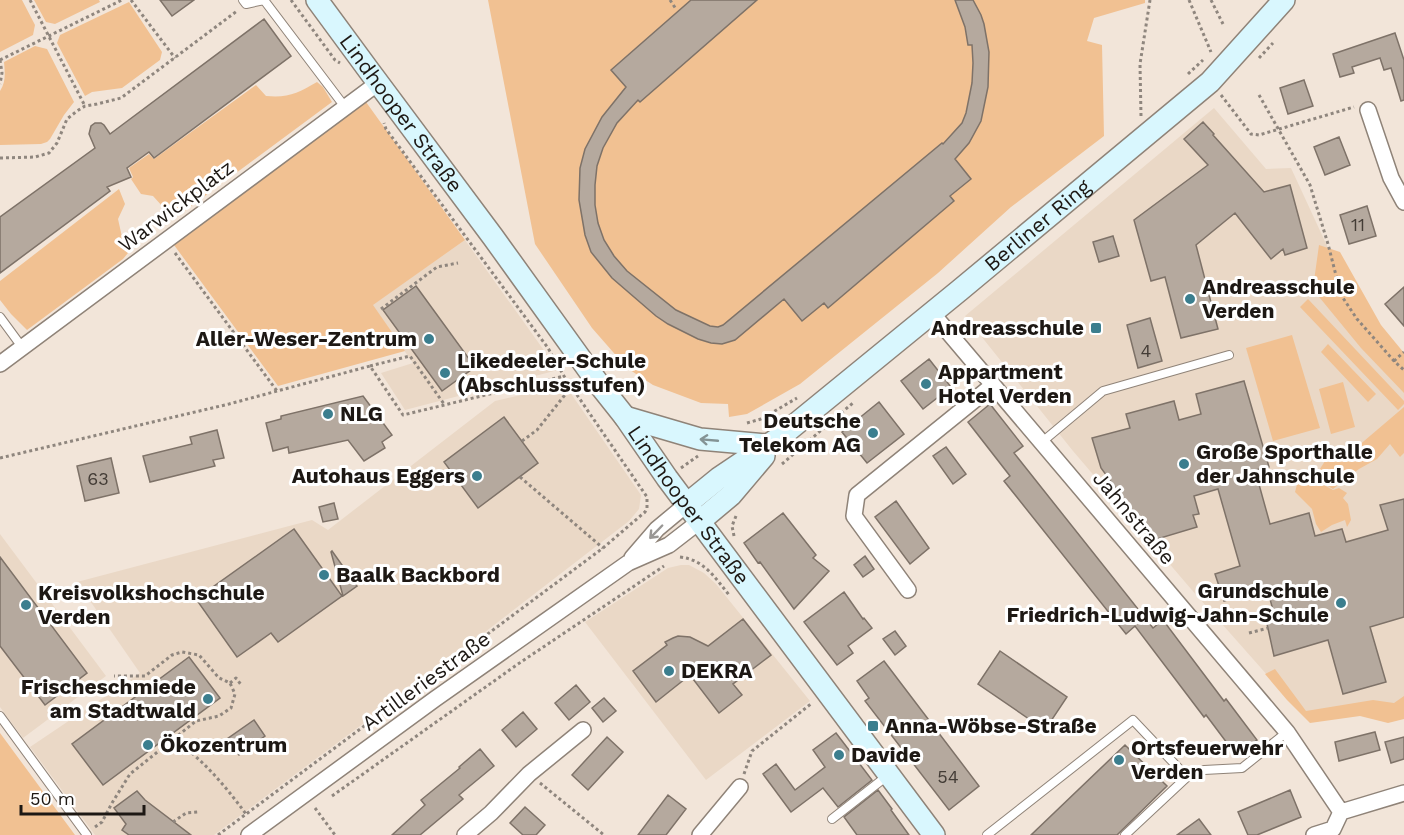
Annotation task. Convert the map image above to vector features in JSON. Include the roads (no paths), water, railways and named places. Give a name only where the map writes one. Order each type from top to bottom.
[{"type":"main road","name":"Lindhooper Straße","points":[[317,0],[687,504],[934,835]]},
{"type":"main road","name":"Berliner Ring","points":[[687,504],[718,478],[773,441],[932,313],[1210,82],[1284,0]]},
{"type":"main road","points":[[625,417],[700,440],[773,441]]},
{"type":"main road","name":"Berliner Ring","points":[[700,521],[731,495],[773,441]]},
{"type":"street","name":"Warwickplatz","points":[[0,363],[378,83]]},
{"type":"street","points":[[1368,110],[1391,178],[1404,202]]},
{"type":"street","name":"Jahnstraße","points":[[932,313],[1287,732],[1341,812]]},
{"type":"street","points":[[908,590],[854,516],[857,495],[993,385]]},
{"type":"street","name":"Artilleriestraße","points":[[628,563],[657,529],[687,504]]},
{"type":"street","name":"Artilleriestraße","points":[[249,835],[435,699],[628,563],[669,545],[700,521]]},
{"type":"street","points":[[465,835],[491,813],[529,774],[583,730]]},
{"type":"street","points":[[701,835],[740,787]]},
{"type":"street","points":[[1314,835],[1333,829],[1341,812],[1404,793]]},
{"type":"lane","points":[[244,2],[264,0],[345,107]]},
{"type":"lane","points":[[0,317],[22,347]]},
{"type":"lane","points":[[1042,442],[1103,391],[1229,355]]},
{"type":"lane","points":[[0,716],[87,834]]},
{"type":"lane","points":[[987,835],[1133,720],[1187,777]]},
{"type":"lane","points":[[1125,835],[1187,777],[1204,770],[1242,768],[1287,732]]},
{"type":"lane","points":[[832,819],[889,775]]},
{"type":"place","name":"Andreasschule Verden","points":[[1190,299]]},
{"type":"place","name":"Andreasschule","points":[[1096,328]]},
{"type":"place","name":"Aller-Weser-Zentrum","points":[[429,339]]},
{"type":"place","name":"Likedeeler-Schule (Abschlussstufen)","points":[[445,373]]},
{"type":"place","name":"Appartment Hotel Verden","points":[[926,384]]},
{"type":"place","name":"NLG","points":[[328,414]]},
{"type":"place","name":"Deutsche Telekom AG","points":[[873,433]]},
{"type":"place","name":"Große Sporthalle der Jahnschule","points":[[1184,464]]},
{"type":"place","name":"Autohaus Eggers","points":[[477,476]]},
{"type":"place","name":"Baalk Backbord","points":[[324,575]]},
{"type":"place","name":"Grundschule Friedrich-Ludwig-Jahn-Schule","points":[[1341,603]]},
{"type":"place","name":"Kreisvolkshochschule Verden","points":[[26,605]]},
{"type":"place","name":"DEKRA","points":[[669,671]]},
{"type":"place","name":"Frischeschmiede am Stadtwald","points":[[208,699]]},
{"type":"place","name":"Anna-Wöbse-Straße","points":[[873,726]]},
{"type":"place","name":"Ökozentrum","points":[[148,745]]},
{"type":"place","name":"Davide","points":[[839,755]]},
{"type":"place","name":"Ortsfeuerwehr Verden","points":[[1119,760]]}]
